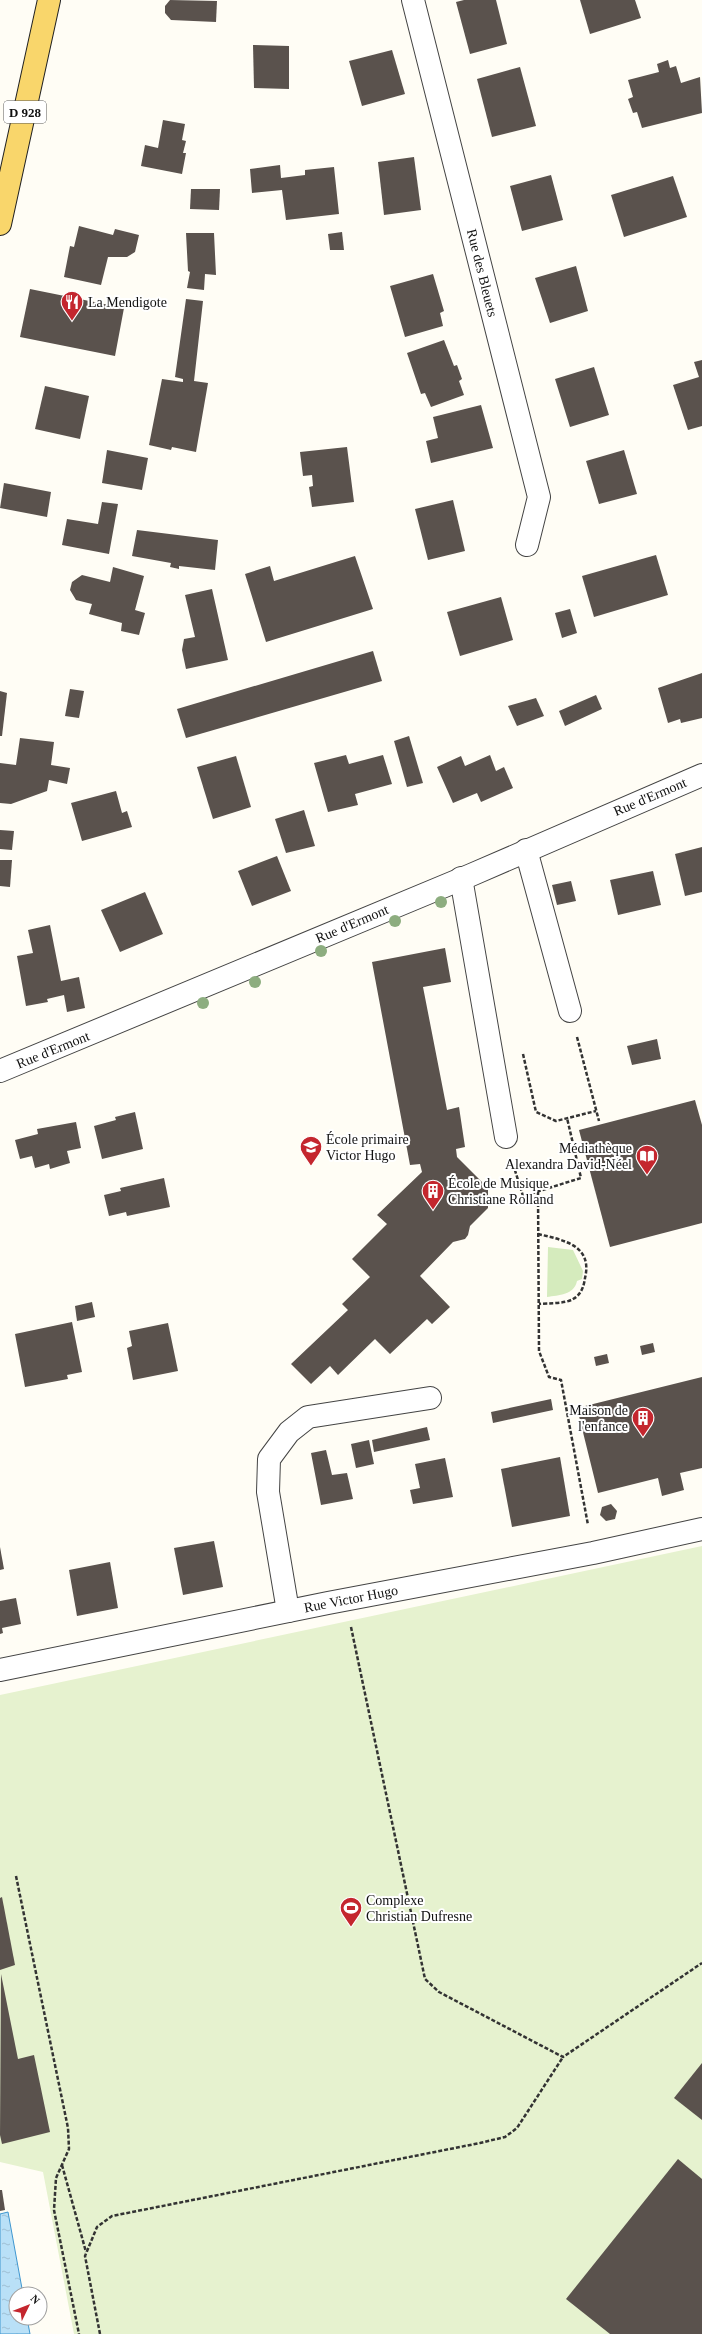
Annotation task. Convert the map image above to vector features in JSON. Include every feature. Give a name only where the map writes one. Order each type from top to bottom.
[{"type":"main road","name":"D 928","points":[[0,224],[49,0]]},
{"type":"street","name":"Rue des Bleuets","points":[[413,0],[539,497],[526,545]]},
{"type":"street","name":"Rue d'Ermont","points":[[0,1071],[461,878],[702,775]]},
{"type":"street","points":[[526,850],[570,1011]]},
{"type":"street","points":[[461,878],[506,1137]]},
{"type":"street","points":[[288,1611],[268,1492],[269,1458],[289,1432],[308,1417],[430,1398]]},
{"type":"street","name":"Rue Victor Hugo","points":[[0,1670],[345,1599],[593,1553],[702,1529]]},
{"type":"path","points":[[570,1011],[599,1121]]},
{"type":"path","points":[[522,1050],[536,1112],[556,1121],[596,1111]]},
{"type":"path","points":[[506,1137],[522,1196],[581,1178],[567,1118]]},
{"type":"path","points":[[538,1191],[539,1351],[549,1376],[561,1380],[593,1553]]},
{"type":"path","points":[[538,1234],[569,1242],[581,1252],[588,1268],[583,1289],[573,1300],[539,1304]]},
{"type":"path","points":[[345,1599],[425,1979],[439,1992],[563,2057]]},
{"type":"path","points":[[16,1876],[68,2128],[69,2148],[56,2178],[54,2210],[79,2334]]},
{"type":"path","points":[[100,2334],[85,2256],[97,2227],[112,2216],[505,2137],[516,2128],[563,2057],[702,1962]]},
{"type":"path","points":[[61,2164],[86,2253]]},
{"type":"green space","points":[[548,1247],[573,1250],[583,1271],[582,1279],[577,1281],[573,1289],[569,1292],[547,1297]]},
{"type":"green space","name":"Complexe Christian Dufresne","points":[[702,1546],[702,2334],[74,2334],[43,2172],[0,2162],[0,1695]]},
{"type":"water","points":[[8,2212],[22,2286],[8,2286],[8,2326],[28,2326],[30,2334],[0,2334],[0,2214]]},
{"type":"building","points":[[170,0],[217,1],[216,22],[171,20],[165,13],[165,6]]},
{"type":"building","points":[[464,0],[496,0],[507,44],[470,54],[456,2]]},
{"type":"building","points":[[580,0],[635,0],[641,18],[590,34]]},
{"type":"building","points":[[253,45],[289,46],[289,89],[254,88]]},
{"type":"building","points":[[392,50],[405,94],[362,106],[349,61]]},
{"type":"building","points":[[668,60],[670,68],[676,66],[681,83],[700,77],[702,113],[642,128],[637,112],[633,113],[628,99],[633,97],[628,80],[659,72],[657,64]]},
{"type":"building","points":[[520,67],[536,126],[492,137],[477,79]]},
{"type":"building","points":[[163,120],[185,124],[182,140],[186,141],[183,153],[186,153],[182,174],[141,166],[145,145],[158,148]]},
{"type":"building","points":[[414,157],[421,210],[384,215],[378,162]]},
{"type":"building","points":[[280,165],[281,178],[305,175],[305,170],[334,167],[339,214],[286,220],[282,190],[252,193],[250,169]]},
{"type":"building","points":[[551,175],[563,220],[522,231],[510,186]]},
{"type":"building","points":[[673,176],[687,217],[624,237],[611,195]]},
{"type":"building","points":[[191,189],[220,189],[219,210],[190,209]]},
{"type":"building","points":[[79,226],[113,235],[115,229],[139,235],[135,252],[127,257],[108,257],[101,285],[64,277],[70,246],[74,247]]},
{"type":"building","points":[[342,232],[344,250],[330,250],[328,234]]},
{"type":"building","points":[[186,233],[214,233],[216,275],[205,274],[204,290],[187,288],[190,272],[188,271]]},
{"type":"building","points":[[576,266],[588,311],[550,323],[535,278]]},
{"type":"building","points":[[433,274],[444,311],[440,313],[443,326],[405,337],[390,286]]},
{"type":"building","name":"La Mendigote","points":[[30,289],[124,308],[115,356],[20,337]]},
{"type":"building","points":[[186,299],[203,301],[194,381],[208,383],[196,452],[172,447],[171,450],[149,445],[162,379],[183,382],[183,379],[175,377]]},
{"type":"building","points":[[444,340],[454,366],[457,365],[462,379],[459,381],[464,395],[431,407],[425,393],[421,394],[407,353]]},
{"type":"building","points":[[702,360],[702,426],[688,430],[673,385],[699,377],[694,362]]},
{"type":"building","points":[[594,367],[609,415],[570,427],[555,379]]},
{"type":"building","points":[[45,386],[89,396],[80,439],[35,429]]},
{"type":"building","points":[[481,405],[493,448],[431,463],[426,441],[438,438],[433,417]]},
{"type":"building","points":[[347,447],[354,502],[312,507],[309,487],[313,486],[312,475],[303,476],[300,452]]},
{"type":"building","points":[[107,450],[148,458],[142,490],[102,483]]},
{"type":"building","points":[[624,450],[637,494],[599,504],[586,461]]},
{"type":"building","points":[[4,483],[51,492],[47,517],[0,508]]},
{"type":"building","points":[[453,500],[465,551],[428,560],[415,509]]},
{"type":"building","points":[[102,502],[118,504],[109,554],[62,545],[67,519],[98,524]]},
{"type":"building","points":[[137,530],[218,540],[215,570],[179,566],[179,569],[170,567],[171,563],[132,556]]},
{"type":"building","points":[[656,555],[668,595],[594,617],[582,576]]},
{"type":"building","points":[[355,556],[373,609],[266,642],[245,574],[270,566],[274,581]]},
{"type":"building","points":[[113,567],[144,576],[135,610],[145,613],[139,635],[121,631],[122,623],[89,614],[92,604],[76,600],[70,590],[72,582],[82,575],[110,582]]},
{"type":"building","points":[[212,589],[228,660],[186,669],[182,650],[184,639],[195,637],[185,595]]},
{"type":"building","points":[[501,597],[513,640],[460,656],[447,612]]},
{"type":"building","points":[[570,609],[577,633],[562,638],[555,613]]},
{"type":"building","points":[[373,651],[382,681],[186,738],[177,709]]},
{"type":"building","points":[[702,673],[702,718],[681,723],[680,719],[668,723],[658,688]]},
{"type":"building","points":[[70,689],[84,691],[79,718],[65,716]]},
{"type":"building","points":[[0,691],[7,693],[2,736],[0,736]]},
{"type":"building","points":[[596,695],[602,709],[565,726],[559,711]]},
{"type":"building","points":[[536,698],[544,716],[517,726],[508,706]]},
{"type":"building","points":[[409,736],[423,783],[407,787],[394,741]]},
{"type":"building","points":[[20,738],[54,742],[51,765],[70,768],[67,784],[49,780],[47,791],[11,804],[0,803],[0,763],[16,765]]},
{"type":"building","points":[[346,755],[349,764],[383,755],[392,784],[355,794],[358,805],[328,812],[314,763]]},
{"type":"building","points":[[490,755],[496,771],[504,767],[513,788],[481,802],[477,793],[453,803],[437,767],[461,756],[465,766]]},
{"type":"building","points":[[236,756],[251,807],[213,819],[197,767]]},
{"type":"building","points":[[116,791],[122,813],[127,811],[132,827],[82,841],[71,803]]},
{"type":"building","points":[[304,810],[315,846],[286,853],[275,819]]},
{"type":"building","points":[[0,830],[14,831],[12,850],[0,849]]},
{"type":"building","points":[[702,847],[702,892],[685,896],[675,854]]},
{"type":"building","points":[[277,856],[291,891],[252,906],[238,871]]},
{"type":"building","points":[[0,860],[12,860],[10,887],[0,886]]},
{"type":"building","points":[[653,871],[661,905],[618,915],[610,880]]},
{"type":"building","points":[[571,881],[576,901],[557,905],[552,885]]},
{"type":"building","points":[[145,892],[163,934],[120,952],[101,910]]},
{"type":"building","points":[[50,925],[61,981],[79,977],[85,1008],[67,1012],[64,995],[47,999],[48,1002],[26,1006],[17,956],[33,953],[28,930]]},
{"type":"building","points":[[445,948],[451,982],[423,987],[447,1110],[459,1107],[465,1147],[456,1149],[457,1157],[488,1188],[488,1208],[470,1226],[468,1235],[465,1239],[453,1242],[420,1276],[450,1307],[432,1324],[427,1319],[390,1354],[375,1339],[338,1375],[330,1366],[311,1384],[291,1364],[348,1310],[342,1304],[370,1277],[352,1259],[387,1224],[377,1215],[422,1172],[420,1164],[410,1165],[372,962]]},
{"type":"building","points":[[657,1039],[661,1059],[632,1065],[627,1046]]},
{"type":"building","name":"Médiathèque Alexandra David-Néel","points":[[695,1100],[702,1125],[702,1223],[610,1247],[579,1130]]},
{"type":"building","points":[[135,1112],[143,1149],[102,1159],[94,1126],[116,1120],[115,1117]]},
{"type":"building","points":[[76,1122],[81,1148],[67,1151],[70,1163],[50,1169],[49,1164],[35,1168],[32,1156],[20,1159],[15,1140],[38,1134],[37,1129]]},
{"type":"building","points":[[164,1178],[170,1207],[127,1216],[126,1212],[109,1216],[104,1195],[121,1191],[120,1188]]},
{"type":"building","points":[[92,1302],[95,1317],[77,1321],[75,1306]]},
{"type":"building","points":[[72,1322],[82,1372],[67,1375],[68,1379],[25,1387],[15,1334]]},
{"type":"building","points":[[168,1323],[178,1371],[133,1380],[127,1348],[132,1346],[129,1331]]},
{"type":"building","points":[[653,1343],[655,1352],[642,1355],[640,1346]]},
{"type":"building","points":[[607,1354],[609,1363],[596,1366],[594,1357]]},
{"type":"building","name":"Maison de l'enfance","points":[[702,1377],[702,1468],[680,1473],[684,1490],[662,1496],[658,1478],[598,1493],[577,1408]]},
{"type":"building","points":[[551,1399],[553,1410],[493,1423],[491,1412]]},
{"type":"building","points":[[427,1427],[430,1440],[374,1452],[372,1440]]},
{"type":"building","points":[[369,1440],[374,1464],[356,1468],[351,1444]]},
{"type":"building","points":[[326,1450],[332,1475],[347,1473],[353,1499],[321,1505],[311,1453]]},
{"type":"building","points":[[560,1457],[570,1516],[512,1527],[501,1469]]},
{"type":"building","points":[[445,1458],[453,1497],[413,1504],[410,1490],[420,1488],[415,1464]]},
{"type":"building","points":[[611,1504],[617,1511],[615,1519],[606,1521],[600,1515],[602,1507]]},
{"type":"building","points":[[214,1541],[223,1587],[183,1595],[174,1548]]},
{"type":"building","points":[[0,1547],[4,1569],[0,1570]]},
{"type":"building","points":[[110,1562],[118,1608],[77,1616],[69,1570]]},
{"type":"building","points":[[16,1598],[21,1624],[2,1628],[3,1633],[0,1634],[0,1601]]},
{"type":"building","points":[[2,1897],[15,1965],[0,1970],[0,1898]]},
{"type":"building","points":[[1,1974],[18,2059],[34,2055],[50,2132],[2,2144],[0,2135]]},
{"type":"building","points":[[702,2063],[702,2120],[674,2098]]},
{"type":"building","points":[[678,2159],[702,2179],[702,2334],[610,2334],[566,2299]]},
{"type":"building","points":[[0,2190],[2,2190],[5,2210],[0,2211]]},
{"type":"place","name":"La Mendigote","points":[[72,322]]},
{"type":"place","name":"École primaire Victor Hugo","points":[[311,1166]]},
{"type":"place","name":"Médiathèque Alexandra David-Néel","points":[[647,1176]]},
{"type":"place","name":"École de Musique Christiane Rolland","points":[[433,1210]]},
{"type":"place","name":"Maison de l'enfance","points":[[643,1438]]},
{"type":"place","name":"Complexe Christian Dufresne","points":[[351,1928]]}]
